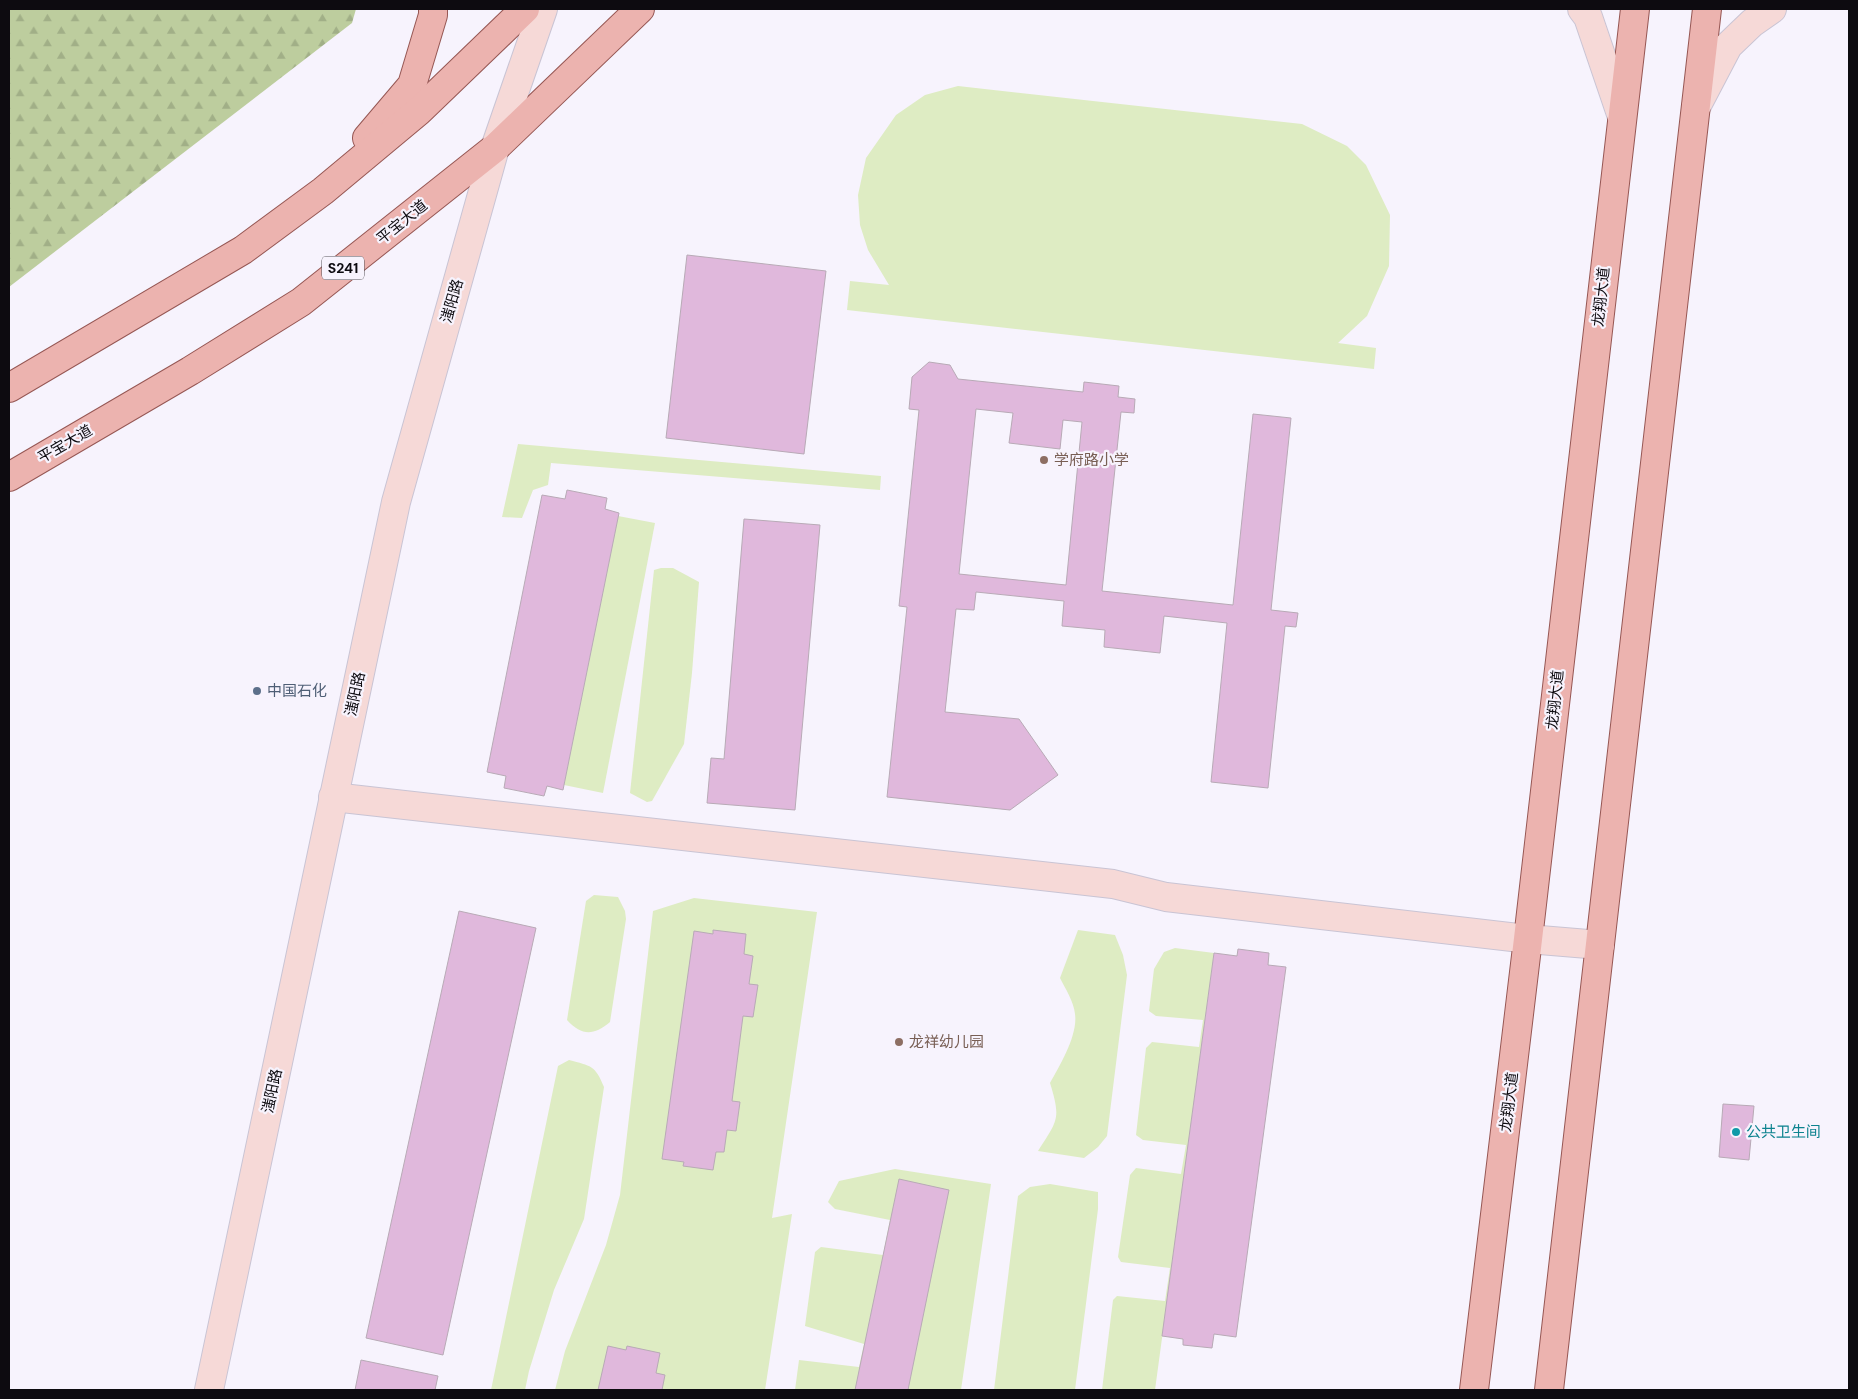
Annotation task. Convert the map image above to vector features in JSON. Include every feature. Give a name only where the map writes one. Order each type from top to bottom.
[{"type":"main road","points":[[323,190],[412,85],[433,9]]},
{"type":"main road","points":[[9,388],[242,250],[323,190],[419,111],[525,9]]},
{"type":"main road","name":"滍阳路","points":[[208,1390],[396,502],[495,148],[543,9]]},
{"type":"main road","name":"平宝大道","points":[[9,477],[190,371],[301,302],[495,148],[640,9]]},
{"type":"main road","points":[[1582,9],[1588,17],[1622,117]]},
{"type":"main road","name":"龙翔大道","points":[[1474,1390],[1635,9]]},
{"type":"main road","points":[[1549,1390],[1707,9]]},
{"type":"main road","points":[[1696,108],[1728,46],[1752,22],[1772,9]]},
{"type":"main road","points":[[333,797],[1113,884],[1166,897],[1528,939],[1600,945]]},
{"type":"green space","points":[[9,9],[356,9],[352,23],[9,287]]},
{"type":"green space","points":[[958,86],[1302,124],[1347,146],[1366,165],[1390,215],[1389,266],[1367,316],[1338,343],[1376,348],[1374,369],[847,310],[850,281],[889,285],[868,250],[860,225],[858,195],[866,158],[896,115],[925,95]]},
{"type":"green space","points":[[518,444],[881,476],[880,490],[551,463],[548,485],[533,490],[522,518],[502,517]]},
{"type":"green space","points":[[618,516],[655,523],[603,793],[564,785]]},
{"type":"green space","points":[[673,568],[699,582],[684,744],[652,801],[647,802],[630,793],[654,570]]},
{"type":"green space","points":[[594,895],[618,897],[625,911],[626,919],[610,1022],[598,1030],[588,1032],[578,1029],[567,1020],[586,901]]},
{"type":"green space","points":[[694,898],[817,912],[772,1218],[792,1214],[765,1390],[555,1390],[565,1351],[606,1245],[620,1195],[653,911]]},
{"type":"green space","points":[[1078,930],[1115,935],[1123,955],[1127,975],[1107,1136],[1098,1147],[1084,1158],[1038,1151],[1056,1119],[1056,1104],[1050,1083],[1059,1068],[1074,1031],[1075,1014],[1073,1005],[1060,978]]},
{"type":"green space","points":[[1175,948],[1214,953],[1155,1390],[1102,1390],[1113,1300],[1117,1296],[1165,1301],[1170,1268],[1121,1262],[1118,1257],[1130,1175],[1136,1168],[1181,1174],[1186,1145],[1143,1140],[1136,1135],[1146,1048],[1152,1042],[1199,1047],[1203,1020],[1156,1016],[1149,1011],[1154,969],[1164,952]]},
{"type":"green space","points":[[569,1060],[595,1070],[604,1087],[584,1219],[554,1290],[525,1390],[491,1390],[558,1066]]},
{"type":"green space","points":[[895,1169],[991,1184],[961,1390],[795,1390],[799,1360],[859,1367],[864,1344],[805,1326],[815,1252],[821,1247],[883,1255],[890,1220],[835,1209],[828,1202],[839,1181]]},
{"type":"green space","points":[[1050,1184],[1098,1192],[1098,1209],[1075,1390],[994,1390],[1018,1196],[1030,1187]]},
{"type":"building","points":[[687,255],[826,271],[804,454],[666,438]]},
{"type":"building","points":[[929,362],[950,365],[958,379],[1083,392],[1084,382],[1119,386],[1118,397],[1135,399],[1134,413],[1121,412],[1102,591],[1233,605],[1253,414],[1291,418],[1271,610],[1298,613],[1296,627],[1285,626],[1268,788],[1211,782],[1227,623],[1164,616],[1160,653],[1104,647],[1105,630],[1062,626],[1064,601],[976,592],[974,610],[956,609],[945,712],[1019,719],[1058,775],[1010,810],[887,797],[907,607],[899,606],[919,410],[909,409],[912,377]],"holes":[[[976,409],[1013,413],[1009,443],[1060,449],[1063,420],[1082,422],[1066,585],[959,574]]]},
{"type":"building","points":[[567,490],[607,498],[605,509],[619,513],[563,790],[547,786],[544,796],[504,788],[506,776],[487,772],[542,495],[565,499]]},
{"type":"building","points":[[744,519],[820,525],[795,810],[707,803],[711,758],[724,759]]},
{"type":"building","points":[[459,911],[536,928],[443,1355],[366,1338]]},
{"type":"building","points":[[713,930],[746,934],[744,954],[753,956],[749,984],[758,985],[753,1017],[743,1016],[732,1101],[740,1102],[736,1131],[727,1130],[724,1152],[716,1152],[713,1170],[683,1166],[684,1162],[662,1159],[694,931],[713,934]]},
{"type":"building","points":[[1238,949],[1269,953],[1268,965],[1286,967],[1236,1337],[1214,1334],[1212,1348],[1183,1345],[1183,1339],[1162,1336],[1214,953],[1237,956]]},
{"type":"building","name":"公共卫生间","points":[[1723,1104],[1754,1106],[1749,1160],[1719,1157]]},
{"type":"building","points":[[899,1179],[949,1190],[908,1390],[855,1390]]},
{"type":"building","points":[[608,1346],[626,1350],[627,1346],[660,1353],[656,1373],[665,1375],[662,1390],[598,1390]]},
{"type":"building","points":[[361,1360],[438,1376],[435,1390],[355,1390]]},
{"type":"place","name":"学府路小学","points":[[1044,460]]},
{"type":"place","name":"中国石化","points":[[257,691]]},
{"type":"place","name":"龙祥幼儿园","points":[[899,1042]]},
{"type":"place","name":"公共卫生间","points":[[1736,1132]]}]
